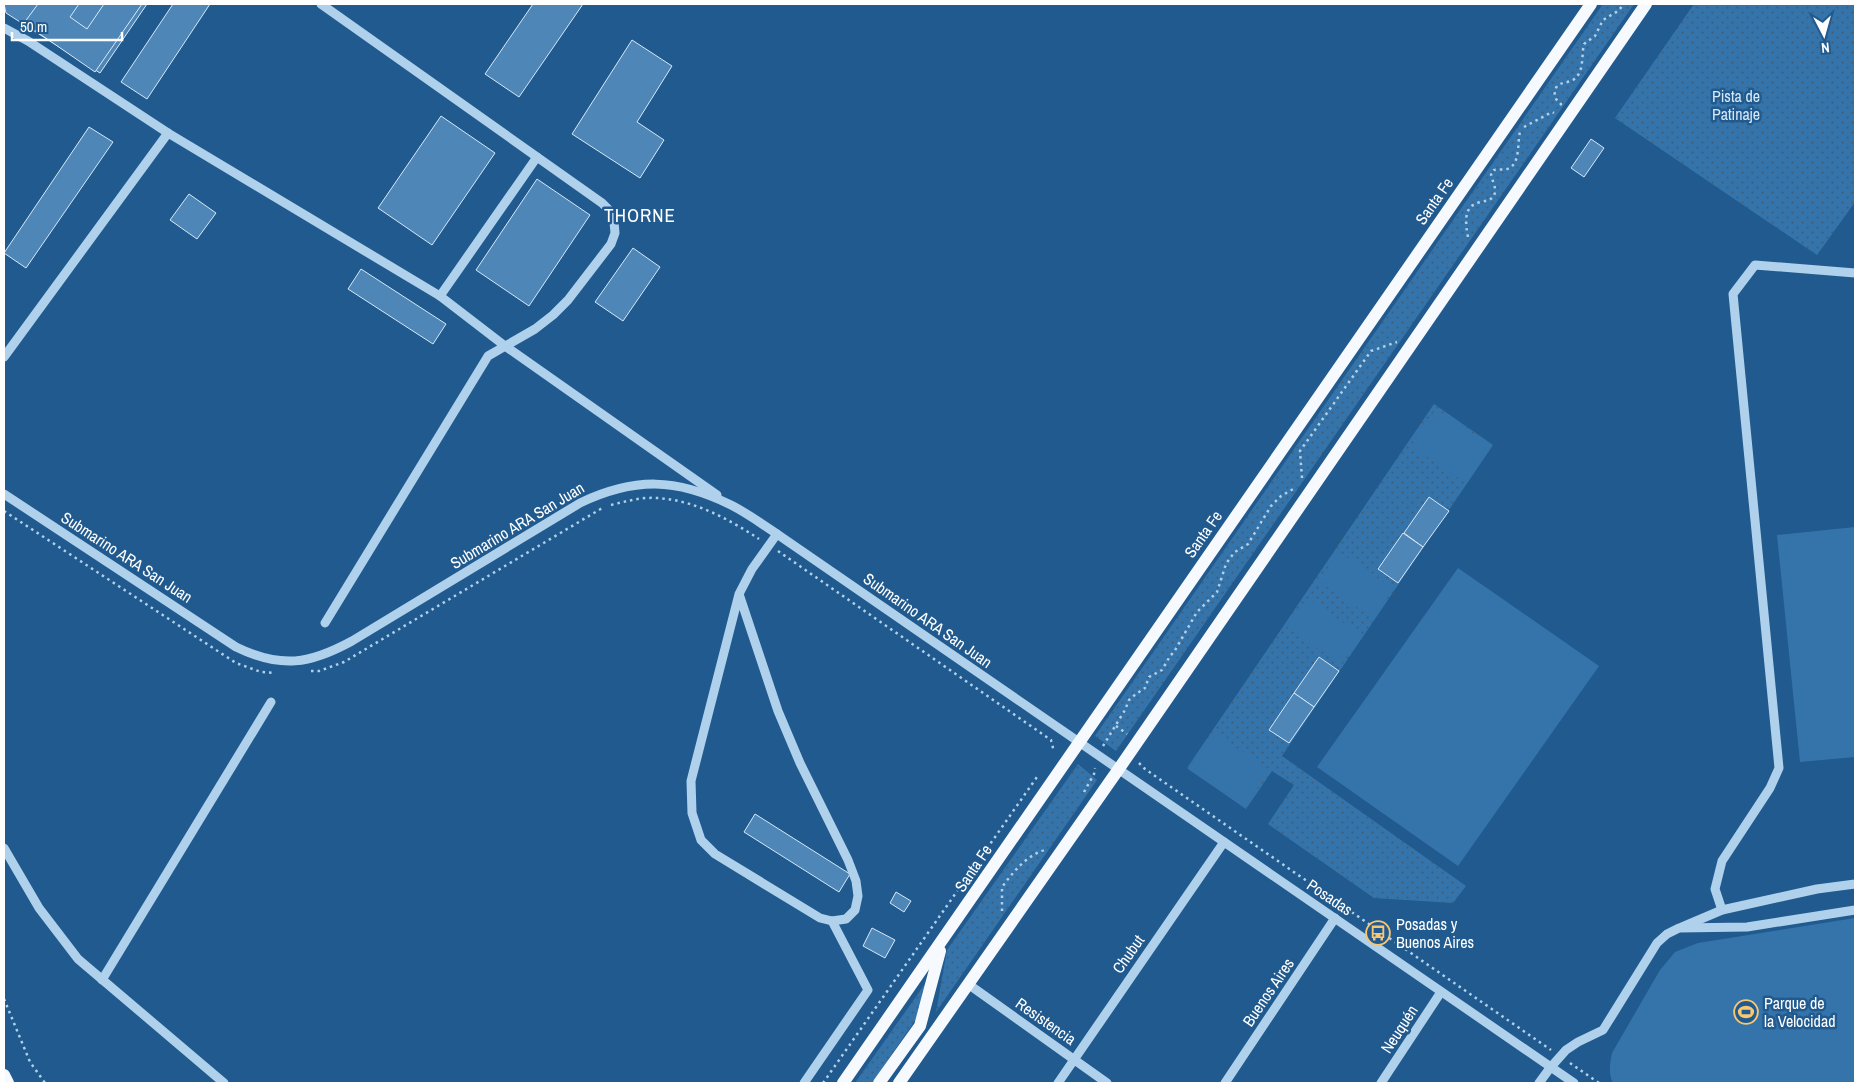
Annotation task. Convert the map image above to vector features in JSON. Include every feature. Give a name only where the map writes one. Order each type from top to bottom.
[{"type":"main road","name":"Santa Fe","points":[[843,1083],[1591,4]]},
{"type":"main road","points":[[899,1083],[1118,770],[1646,4]]},
{"type":"main road","points":[[879,1083],[920,1026],[943,941]]},
{"type":"main road","points":[[4,1075],[8,1083]]},
{"type":"street","points":[[321,4],[602,204],[610,211],[615,233],[611,244],[568,300],[553,315],[535,329],[488,356],[325,623]]},
{"type":"street","points":[[4,28],[28,41],[168,133],[440,296],[505,346],[732,505]]},
{"type":"street","points":[[4,356],[168,133]]},
{"type":"street","points":[[440,296],[537,157]]},
{"type":"street","points":[[1722,910],[1715,889],[1722,861],[1770,788],[1779,768],[1733,294],[1755,265],[1855,273]]},
{"type":"street","name":"Submarino ARA San Juan","points":[[4,494],[236,647],[254,656],[273,660],[293,661],[313,659],[332,652],[352,641],[580,503],[604,492],[650,483],[675,485],[701,492],[732,505],[1118,770]]},
{"type":"street","points":[[740,594],[778,711],[800,763],[848,860],[856,881],[858,896],[854,910],[846,919],[832,921],[820,918],[715,854],[702,840],[692,813],[692,781],[740,594],[776,534]]},
{"type":"street","points":[[102,980],[271,702]]},
{"type":"street","name":"Posadas","points":[[1118,770],[1574,1083]]},
{"type":"street","name":"Chubut","points":[[1058,1083],[1224,842]]},
{"type":"street","points":[[4,848],[39,908],[78,958],[224,1083]]},
{"type":"street","points":[[1539,1083],[1550,1068],[1578,1042],[1603,1030],[1657,943],[1666,934],[1722,910],[1817,889],[1855,884]]},
{"type":"street","points":[[1679,928],[1746,927],[1855,910]]},
{"type":"street","name":"Buenos Aires","points":[[1225,1083],[1335,918]]},
{"type":"street","points":[[804,1083],[868,990],[832,921]]},
{"type":"street","name":"Resistencia","points":[[968,984],[1107,1083]]},
{"type":"street","name":"Neuquén","points":[[1381,1083],[1441,992]]},
{"type":"path","points":[[1466,244],[1469,239],[1466,222],[1469,208],[1474,203],[1490,199],[1495,191],[1491,173],[1494,170],[1507,169],[1513,164],[1518,154],[1518,137],[1524,127],[1552,112],[1554,114],[1561,104],[1555,98],[1554,92],[1557,86],[1572,80],[1576,76],[1582,65],[1584,44],[1597,34],[1603,20],[1618,11],[1624,4]]},
{"type":"path","points":[[1302,479],[1300,450],[1371,351],[1397,342]]},
{"type":"path","points":[[1084,792],[1094,774],[1098,756],[1126,710],[1129,700],[1145,688],[1149,677],[1162,670],[1197,612],[1217,592],[1226,564],[1235,552],[1248,544],[1271,506],[1281,496],[1297,487]]},
{"type":"path","points":[[310,672],[344,662],[605,506],[646,498],[671,500],[687,503],[712,513],[768,545],[1051,740],[1055,751],[1050,759]]},
{"type":"path","points":[[4,511],[236,663],[261,672],[277,673]]},
{"type":"path","points":[[1129,753],[1145,769],[1599,1083]]},
{"type":"path","points":[[823,1083],[1038,775]]},
{"type":"path","points":[[1001,916],[1002,887],[1034,854],[1048,849]]},
{"type":"path","points":[[4,999],[30,1062],[45,1083]]},
{"type":"green space","points":[[1603,4],[1634,4],[1116,751],[1095,736]]},
{"type":"green space","name":"Pista de Patinaje","points":[[1694,4],[1855,4],[1855,202],[1817,255],[1615,118]]},
{"type":"green space","points":[[1434,404],[1493,445],[1282,756],[1466,886],[1453,903],[1374,898],[1268,824],[1294,785],[1272,771],[1246,809],[1187,768]]},
{"type":"green space","points":[[1436,409],[1492,446],[1467,483],[1411,446]]},
{"type":"green space","points":[[1855,527],[1855,757],[1800,762],[1777,535]]},
{"type":"green space","points":[[1339,552],[1393,589],[1373,618],[1319,581]]},
{"type":"green space","points":[[1458,568],[1599,666],[1458,866],[1317,767]]},
{"type":"green space","points":[[1307,598],[1361,635],[1341,664],[1287,627]]},
{"type":"green space","points":[[1213,732],[1269,770],[1244,807],[1188,769]]},
{"type":"green space","points":[[1078,764],[1097,780],[936,1012],[947,950]]},
{"type":"green space","name":"Parque de la Velocidad","points":[[1855,918],[1855,1083],[1613,1083],[1610,1072],[1612,1053],[1660,970],[1675,952],[1698,943]]},
{"type":"green space","points":[[927,981],[916,1019],[872,1083],[855,1083]]},
{"type":"building","points":[[4,4],[147,4],[100,73],[6,13]]},
{"type":"building","points":[[38,4],[79,4],[70,17],[87,29],[104,4],[142,4],[95,72],[24,23]]},
{"type":"building","points":[[173,4],[210,4],[147,99],[121,82]]},
{"type":"building","points":[[533,4],[583,4],[519,97],[485,74]]},
{"type":"building","points":[[632,40],[672,66],[637,122],[664,140],[640,178],[572,134]]},
{"type":"building","points":[[441,116],[495,153],[432,245],[378,208]]},
{"type":"building","points":[[89,127],[113,142],[26,268],[4,253]]},
{"type":"building","points":[[1591,139],[1604,148],[1584,177],[1571,168]]},
{"type":"building","points":[[537,179],[590,215],[529,306],[476,270]]},
{"type":"building","points":[[189,194],[216,213],[197,239],[170,220]]},
{"type":"building","points":[[633,248],[660,267],[623,321],[595,302]]},
{"type":"building","points":[[361,269],[446,324],[433,344],[348,289]]},
{"type":"building","points":[[1429,497],[1449,511],[1423,547],[1404,533]]},
{"type":"building","points":[[1403,533],[1423,547],[1398,583],[1378,569]]},
{"type":"building","points":[[1319,657],[1339,671],[1314,707],[1294,693]]},
{"type":"building","points":[[1294,693],[1314,707],[1289,743],[1269,730]]},
{"type":"building","points":[[755,814],[850,874],[839,892],[744,832]]},
{"type":"building","points":[[896,892],[911,901],[904,912],[890,903]]},
{"type":"building","points":[[872,928],[895,940],[885,958],[863,946]]},
{"type":"place","name":"Posadas y Buenos Aires","points":[[1378,933]]},
{"type":"place","name":"Parque de la Velocidad","points":[[1746,1012]]},
{"type":"district","name":"THORNE","points":[[640,215]]}]
